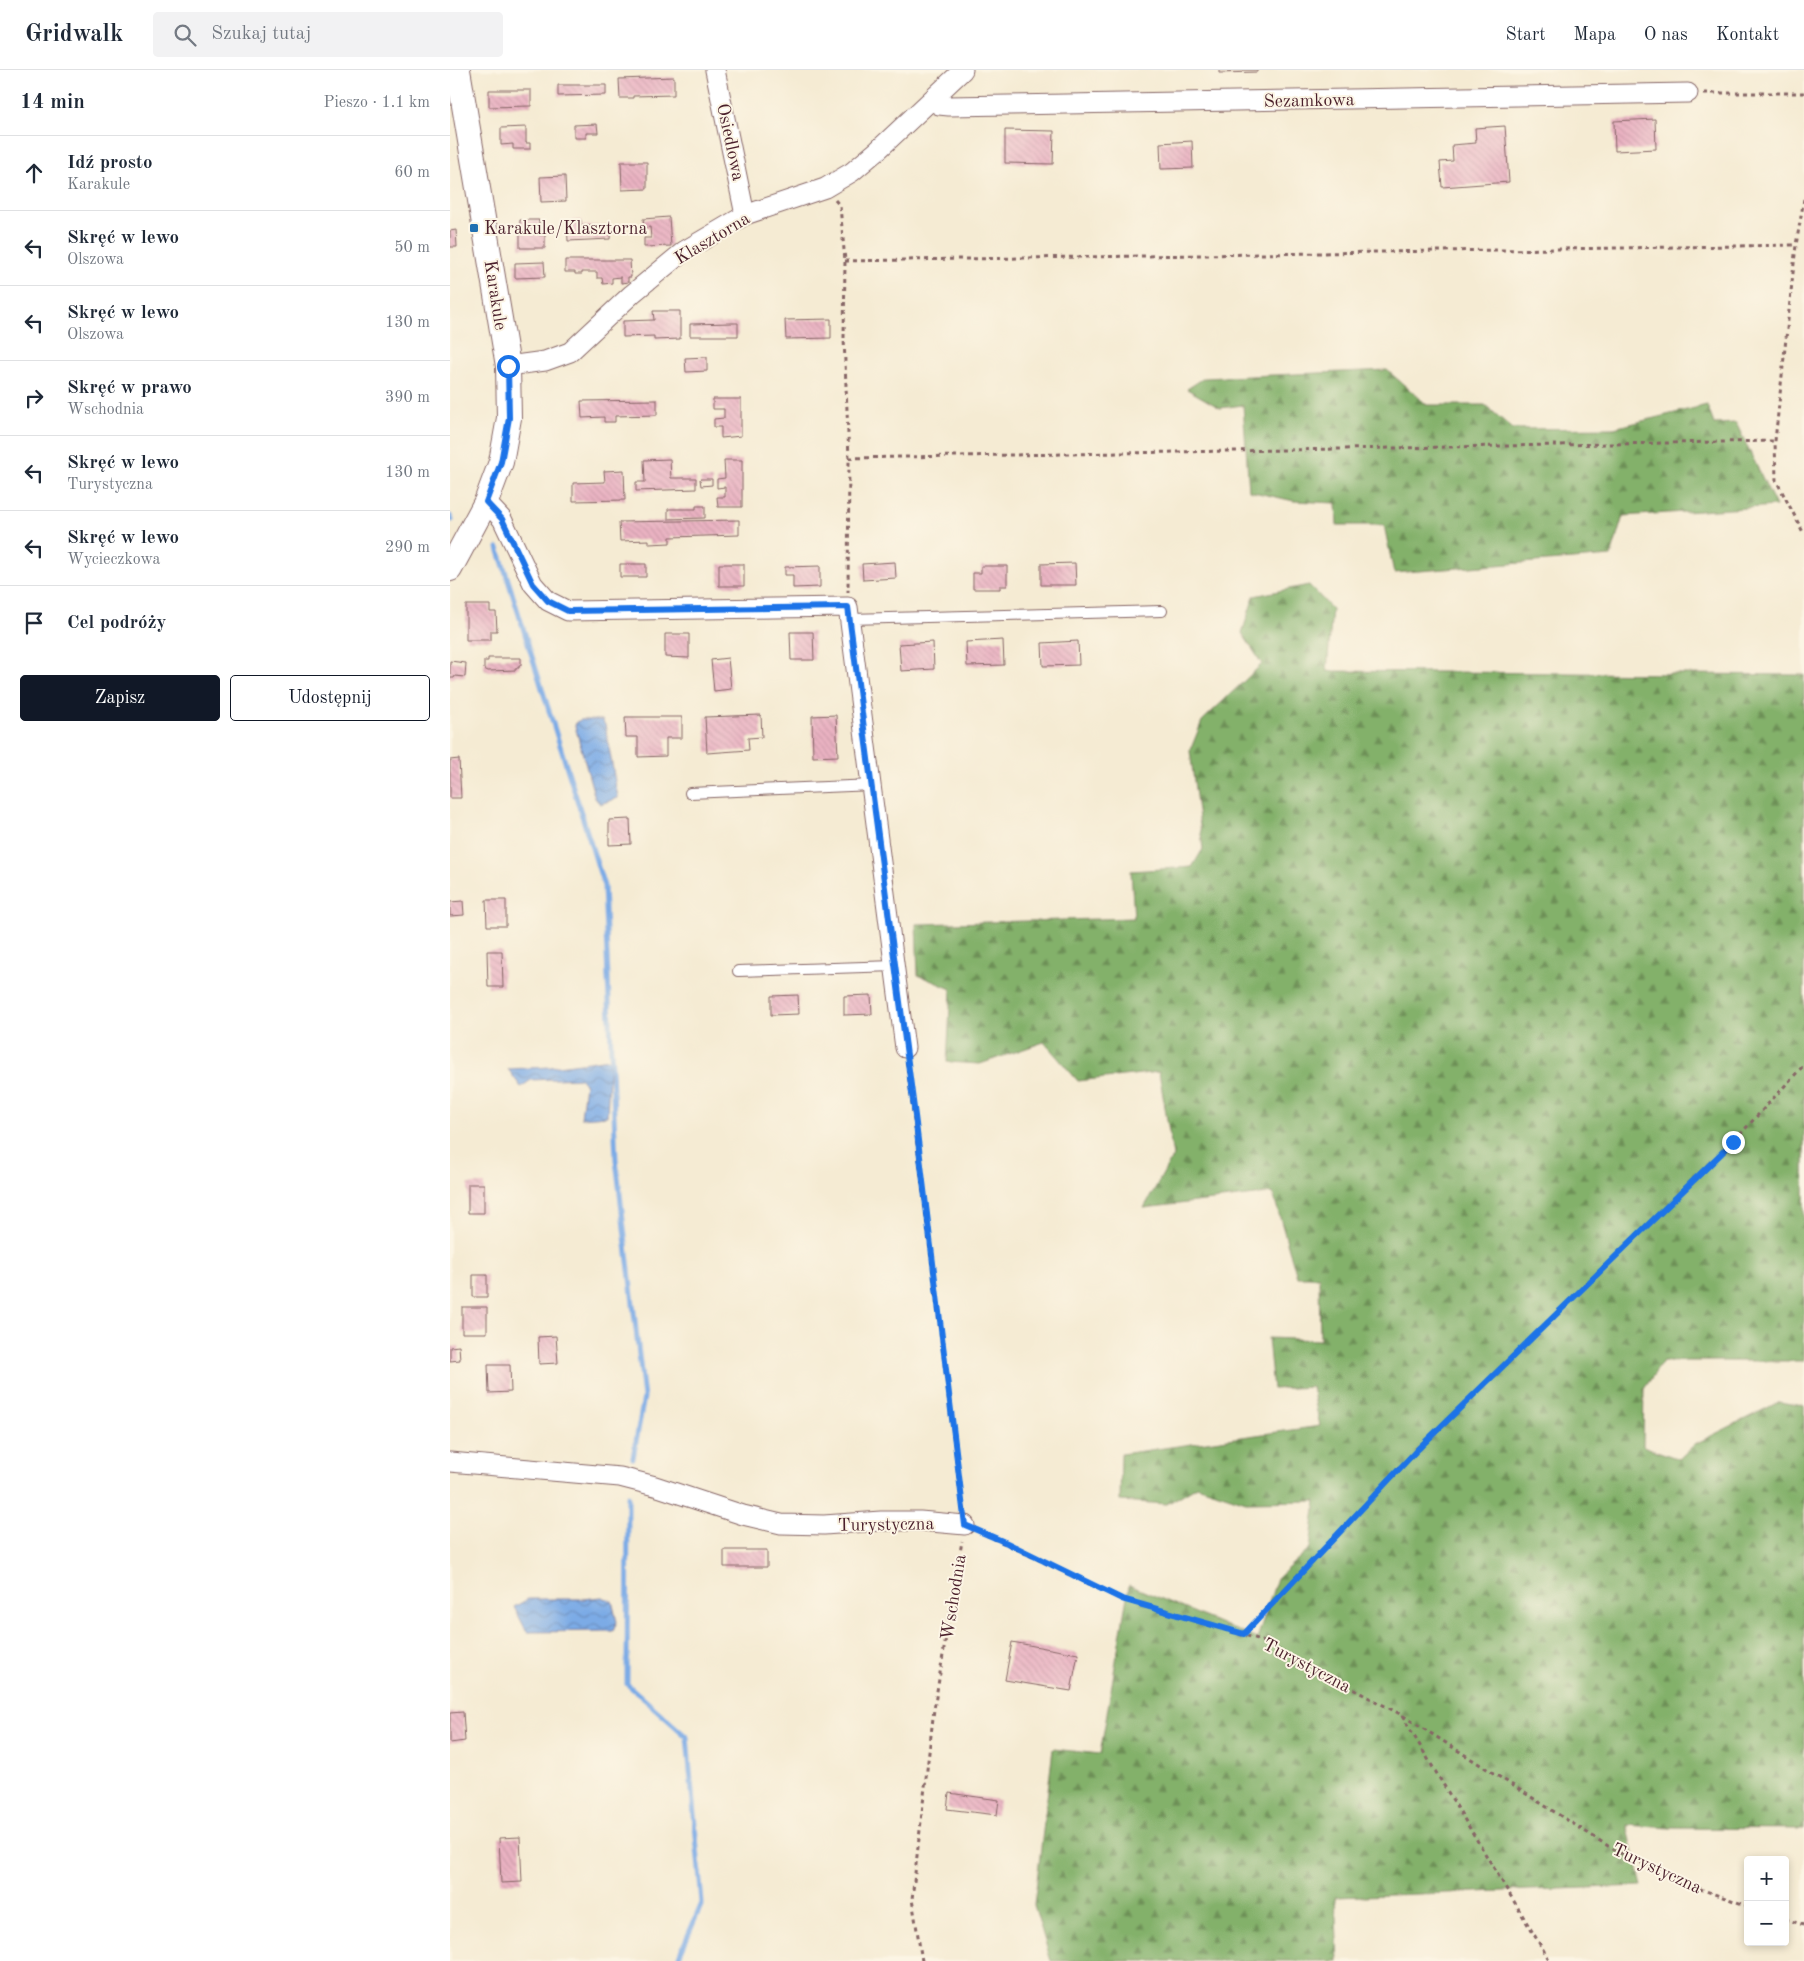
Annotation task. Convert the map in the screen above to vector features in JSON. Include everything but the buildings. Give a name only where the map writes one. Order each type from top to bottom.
[{"type":"street","name":"Karakule","points":[[452,563],[486,502],[501,462],[509,418],[508,366],[458,70]]},
{"type":"street","name":"Osiedlowa","points":[[715,70],[745,215]]},
{"type":"street","name":"Klasztorna","points":[[508,366],[545,361],[570,352],[632,294],[684,251],[745,215],[825,188],[852,172],[933,100],[963,70]]},
{"type":"street","name":"Sezamkowa","points":[[933,100],[939,105],[949,106],[1688,93]]},
{"type":"street","points":[[486,502],[502,519],[533,584],[548,601],[568,611],[849,613],[905,1048]]},
{"type":"street","name":"Turystyczna","points":[[450,1462],[620,1477],[655,1486],[743,1515],[781,1524],[824,1525],[881,1521],[920,1521],[965,1525]]},
{"type":"lane","points":[[849,613],[1162,611]]},
{"type":"lane","points":[[690,793],[872,786]]},
{"type":"lane","points":[[738,971],[895,966]]},
{"type":"path","points":[[1688,93],[1804,93]]},
{"type":"path","points":[[825,188],[840,206],[845,261],[844,338],[849,458],[849,613]]},
{"type":"path","points":[[1804,199],[1796,245],[1775,441],[1776,480],[1804,534]]},
{"type":"path","points":[[845,261],[1796,245]]},
{"type":"path","points":[[849,458],[1775,441]]},
{"type":"path","name":"Wschodnia","points":[[905,1048],[965,1525],[934,1709],[912,1899],[922,1961]]},
{"type":"path","points":[[1244,1634],[1417,1450],[1733,1142],[1804,1065]]},
{"type":"path","name":"Turystyczna","points":[[965,1525],[1007,1543],[1122,1599],[1258,1639],[1402,1715],[1616,1851],[1689,1885],[1744,1905]]},
{"type":"path","points":[[1402,1715],[1550,1961]]},
{"type":"path","points":[[1789,1920],[1804,1926]]},
{"type":"green space","points":[[1387,370],[1427,405],[1485,405],[1513,429],[1614,428],[1707,405],[1714,424],[1736,423],[1776,506],[1623,516],[1611,556],[1394,573],[1384,525],[1337,525],[1336,503],[1294,501],[1249,491],[1243,405],[1220,408],[1187,389],[1204,378]]},
{"type":"green space","points":[[1309,585],[1332,609],[1327,671],[1804,675],[1804,1361],[1663,1361],[1644,1389],[1643,1446],[1679,1459],[1695,1444],[1779,1402],[1804,1406],[1804,1829],[1670,1828],[1627,1825],[1642,1886],[1335,1897],[1338,1961],[1051,1961],[1034,1905],[1053,1749],[1100,1754],[1129,1585],[1257,1639],[1277,1578],[1310,1548],[1316,1501],[1246,1502],[1197,1486],[1167,1504],[1120,1501],[1121,1454],[1320,1426],[1312,1387],[1273,1389],[1268,1338],[1320,1340],[1319,1277],[1297,1277],[1273,1193],[1144,1208],[1173,1156],[1159,1072],[1078,1081],[1044,1042],[980,1064],[947,1062],[951,989],[918,975],[916,924],[1134,918],[1131,871],[1192,867],[1203,849],[1190,751],[1202,721],[1262,664],[1242,633],[1254,596]]},
{"type":"water","points":[[581,720],[602,720],[605,725],[618,798],[600,804],[595,798],[575,726],[576,722]]},
{"type":"water","points":[[610,1059],[607,1116],[581,1118],[585,1084],[580,1078],[531,1080],[521,1087],[508,1069],[551,1067]]},
{"type":"water","points":[[602,1597],[612,1601],[617,1622],[613,1631],[527,1632],[514,1607],[528,1599]]},
{"type":"waterway","points":[[450,516],[452,520]]},
{"type":"waterway","points":[[498,548],[604,886],[616,1160],[644,1397],[633,1458]]},
{"type":"waterway","points":[[628,1496],[627,1684],[687,1737],[702,1903],[677,1961]]},
{"type":"place","name":"Karakule/Klasztorna","points":[[474,228]]},
{"type":"route","points":[[508,366],[509,418],[501,462],[486,502],[502,519],[533,584],[548,601],[568,611],[848,607],[915,1116],[965,1525],[1007,1543],[1122,1599],[1244,1634],[1417,1450],[1733,1142]]}]
